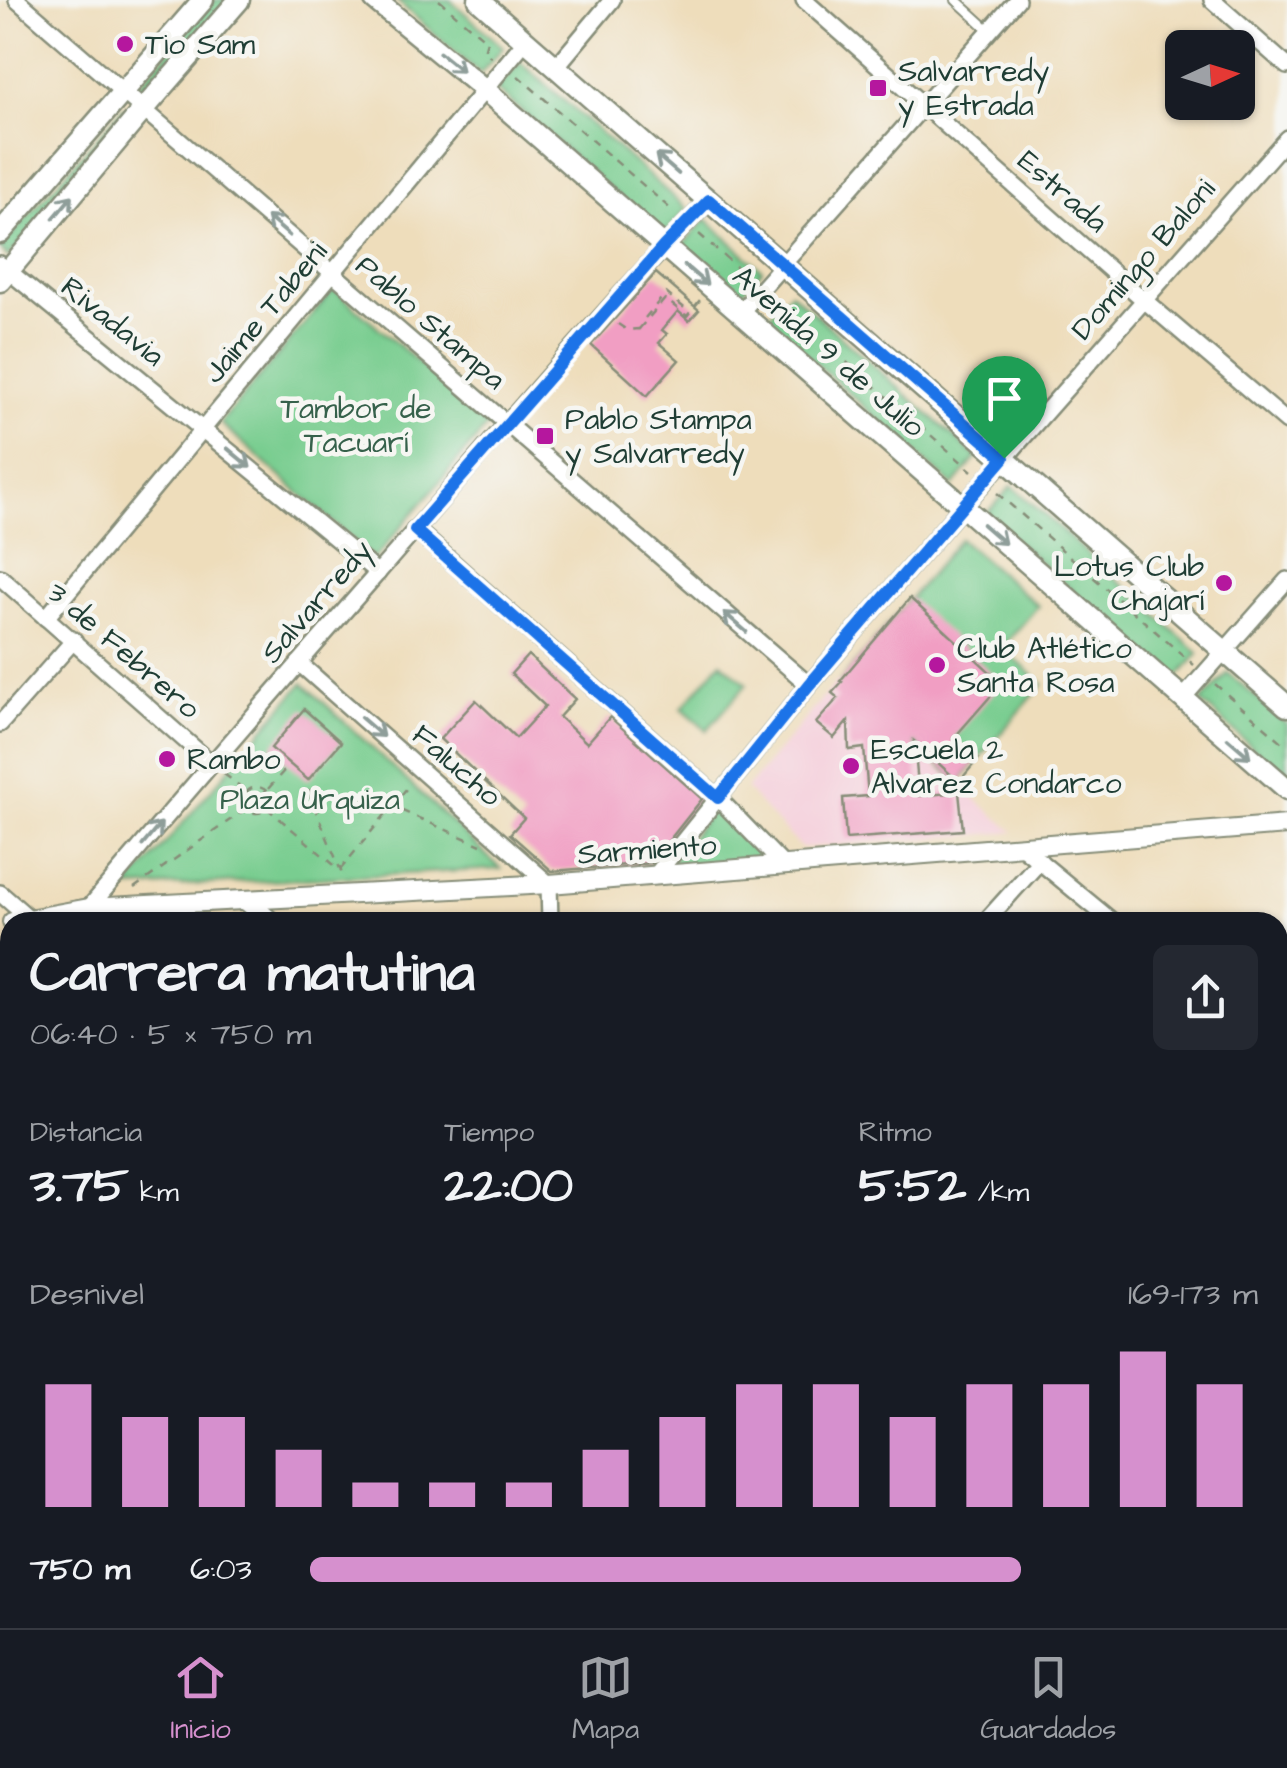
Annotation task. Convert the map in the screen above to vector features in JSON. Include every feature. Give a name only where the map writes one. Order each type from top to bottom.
[{"type":"main road","points":[[0,233],[203,0]]},
{"type":"main road","points":[[3,272],[239,0]]},
{"type":"main road","name":"Avenida 9 de Julio","points":[[375,0],[484,90],[1287,790]]},
{"type":"main road","name":"Avenida 9 de Julio","points":[[479,0],[1287,706]]},
{"type":"street","name":"Pablo Stampa","points":[[17,0],[809,685]]},
{"type":"street","points":[[556,67],[612,0]]},
{"type":"street","name":"Estrada","points":[[804,0],[1287,422]]},
{"type":"street","points":[[740,313],[1017,0]]},
{"type":"street","points":[[1212,0],[1287,66]]},
{"type":"street","name":"Jaime Tabeni","points":[[46,618],[526,40]]},
{"type":"street","name":"Domingo Baloni","points":[[655,876],[809,685],[1287,138]]},
{"type":"street","name":"Salvarredy","points":[[98,908],[211,763],[664,246],[709,200]]},
{"type":"street","name":"Rivadavia","points":[[3,272],[204,428],[378,573]]},
{"type":"street","points":[[415,530],[718,798],[784,866]]},
{"type":"street","name":"3 de Febrero","points":[[0,577],[211,763]]},
{"type":"street","points":[[1182,699],[1287,580]]},
{"type":"street","points":[[0,724],[74,640]]},
{"type":"street","name":"Falucho","points":[[299,663],[549,884]]},
{"type":"street","name":"Sarmiento","points":[[75,912],[549,884],[1287,825]]},
{"type":"street","points":[[1022,846],[1101,912]]},
{"type":"street","points":[[994,912],[1040,861]]},
{"type":"street","points":[[549,884],[550,912]]},
{"type":"street","points":[[245,900],[260,912]]},
{"type":"lane","points":[[956,0],[990,31]]},
{"type":"path","points":[[439,0],[487,40],[484,52],[505,65],[1287,746]]},
{"type":"path","points":[[645,318],[666,293],[688,312]]},
{"type":"path","points":[[605,313],[626,330],[641,330],[665,298],[687,316],[695,307]]},
{"type":"path","points":[[211,763],[246,792]]},
{"type":"path","points":[[267,791],[290,764]]},
{"type":"path","points":[[340,870],[421,770]]},
{"type":"path","points":[[253,787],[267,791],[267,808],[254,812],[247,808],[246,792],[253,787]]},
{"type":"path","points":[[350,894],[308,790],[394,806],[478,844]]},
{"type":"path","points":[[98,908],[247,808]]},
{"type":"path","points":[[267,808],[340,870]]},
{"type":"shaded area","name":"Escuela 2 Alvarez Condarco","points":[[837,681],[1014,832],[801,848],[746,789]]},
{"type":"green space","points":[[215,0],[234,0],[147,97],[137,87]]},
{"type":"green space","points":[[396,0],[450,0],[503,47],[480,74]]},
{"type":"green space","points":[[520,62],[687,209],[663,236],[496,89]]},
{"type":"green space","points":[[123,108],[132,116],[8,257],[0,248]]},
{"type":"green space","points":[[706,219],[762,270],[737,298],[681,247]]},
{"type":"green space","name":"Tambor de Tacuarí","points":[[334,289],[489,424],[374,559],[220,423]]},
{"type":"green space","points":[[790,292],[977,457],[953,486],[766,319]]},
{"type":"green space","points":[[1012,486],[1199,653],[1174,682],[986,514]]},
{"type":"green space","name":"Club Atlético Santa Rosa","points":[[960,539],[1038,606],[1002,648],[1043,684],[959,782],[840,681]]},
{"type":"green space","points":[[721,662],[747,684],[707,730],[682,708]]},
{"type":"green space","points":[[1228,673],[1287,724],[1287,778],[1201,702]]},
{"type":"green space","name":"Plaza Urquiza","points":[[303,683],[501,869],[127,888]]},
{"type":"green space","points":[[718,803],[777,864],[662,873]]},
{"type":"building","points":[[656,273],[699,310],[689,321],[678,311],[662,330],[667,334],[659,343],[679,360],[647,396],[591,345]]},
{"type":"building","points":[[910,598],[1002,683],[953,739],[978,759],[959,782],[914,741],[919,796],[959,792],[963,830],[846,839],[843,798],[868,796],[864,748],[849,750],[848,721],[834,738],[816,723],[838,698],[832,693],[840,681]]},
{"type":"building","points":[[528,655],[575,699],[559,717],[587,743],[610,717],[702,799],[651,863],[552,871],[510,834],[524,818],[440,739],[476,700],[516,738],[545,706],[511,674]]},
{"type":"building","points":[[304,709],[341,742],[308,780],[271,748]]},
{"type":"place","name":"Tio Sam","points":[[125,44]]},
{"type":"place","name":"Salvarredy y Estrada","points":[[878,88]]},
{"type":"place","name":"Pablo Stampa y Salvarredy","points":[[545,436]]},
{"type":"place","name":"Lotus Club Chajarí","points":[[1224,583]]},
{"type":"place","name":"Club Atlético Santa Rosa","points":[[937,665]]},
{"type":"place","name":"Rambo","points":[[167,759]]},
{"type":"place","name":"Escuela 2 Alvarez Condarco","points":[[851,766]]},
{"type":"route","points":[[709,200],[1004,458],[809,685],[718,798],[415,530],[664,246],[709,200]]}]
